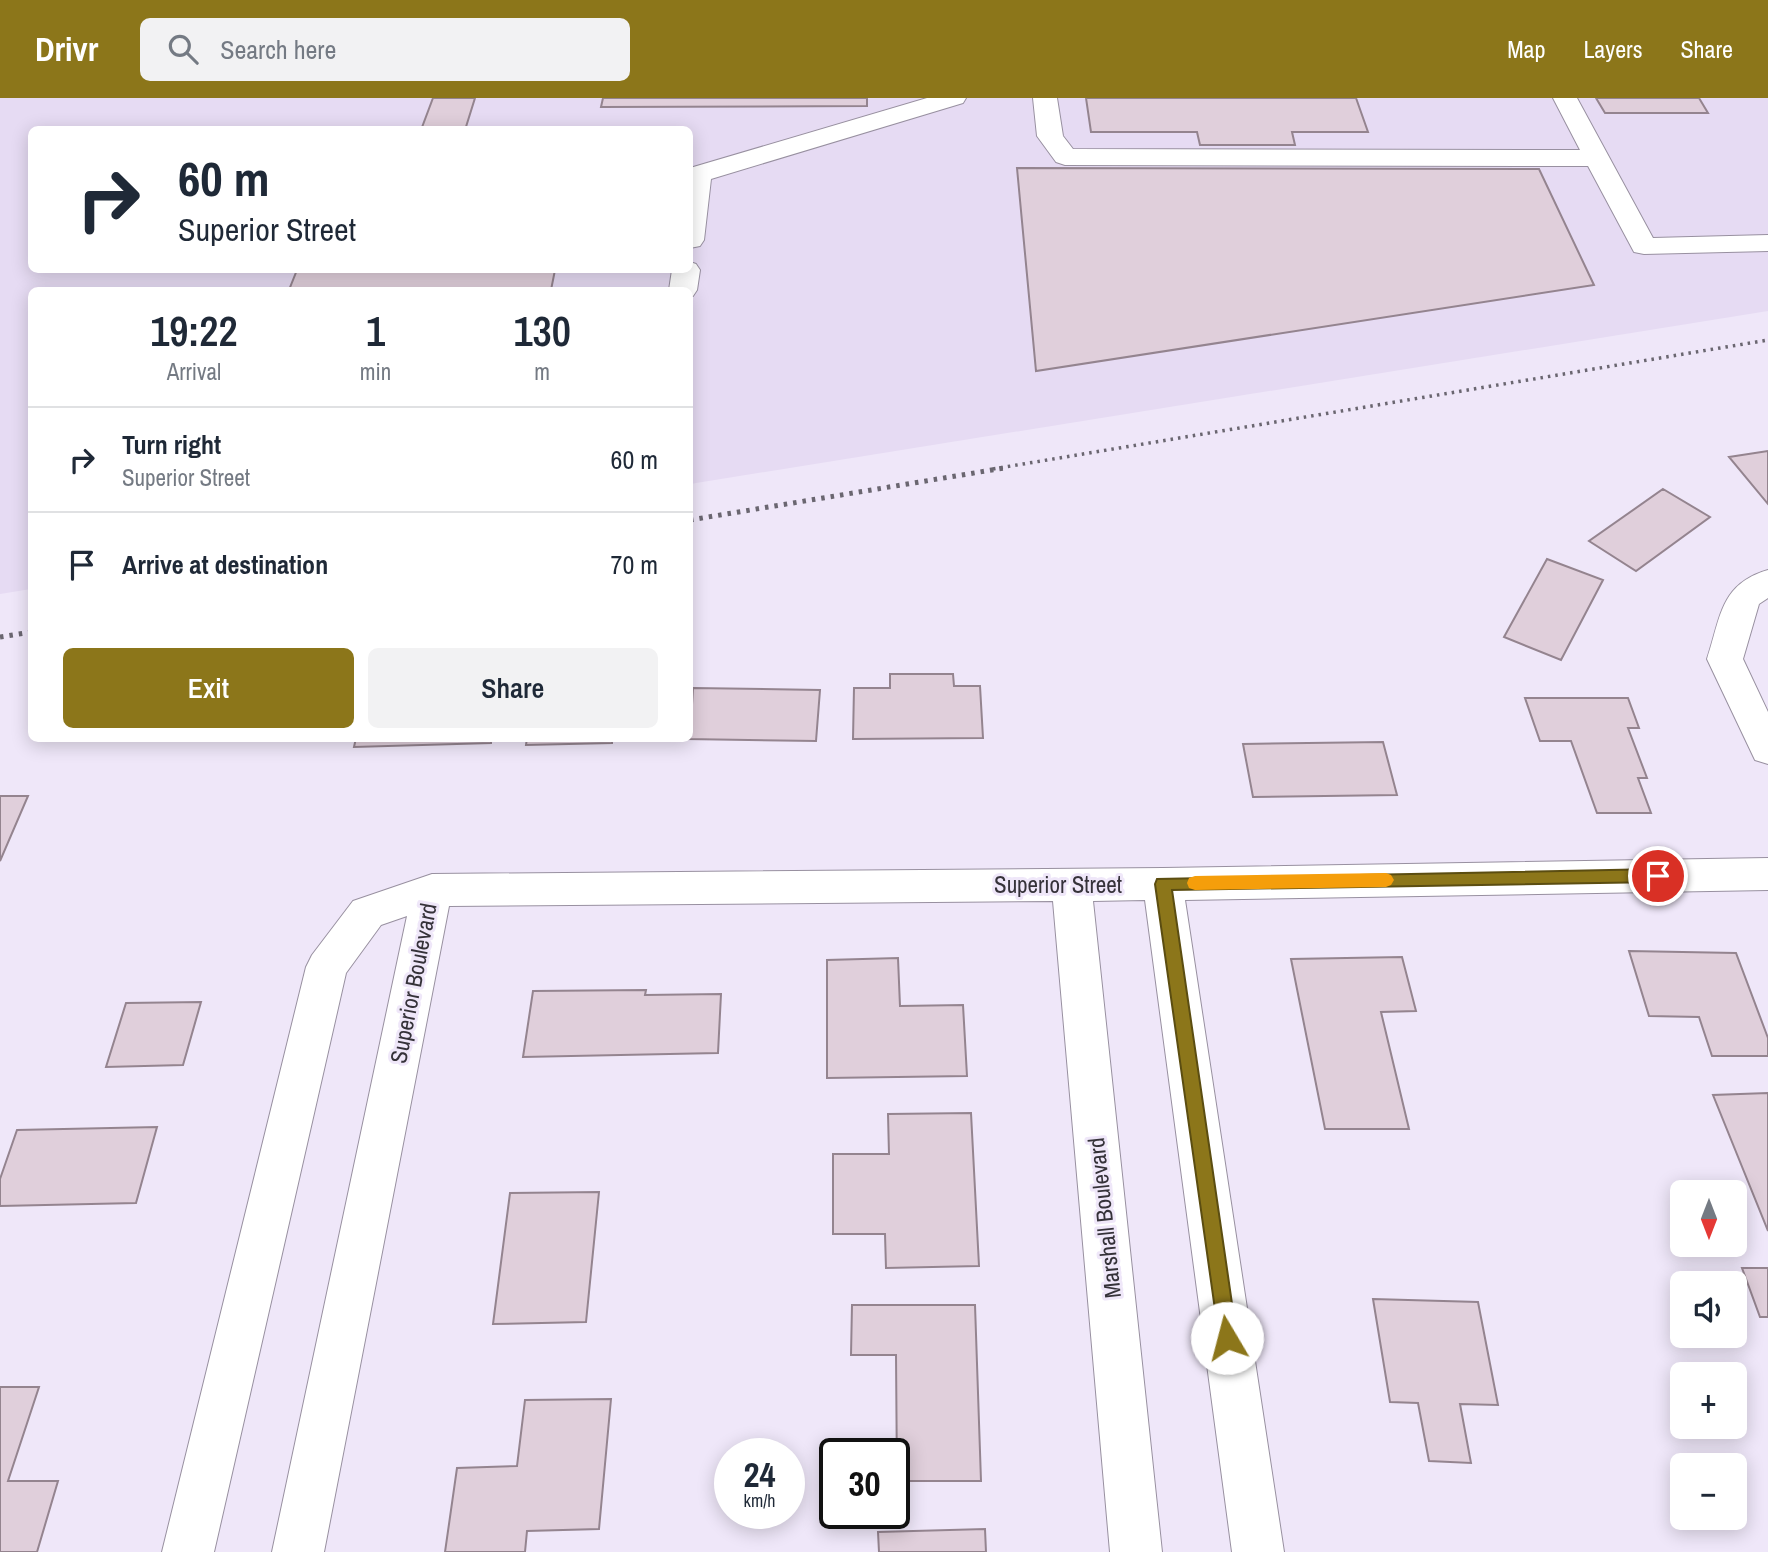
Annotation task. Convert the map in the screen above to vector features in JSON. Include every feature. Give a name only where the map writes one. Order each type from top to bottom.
[{"type":"street","points":[[693,215],[698,174],[954,98]]},
{"type":"street","points":[[1045,98],[1050,136],[1065,157],[1597,158]]},
{"type":"street","points":[[1565,98],[1644,246],[1768,243]]},
{"type":"street","points":[[1756,589],[1725,659],[1768,750]]},
{"type":"street","name":"Superior Street","points":[[432,890],[1163,884],[1768,874]]},
{"type":"street","name":"Marshall Boulevard","points":[[1071,884],[1136,1552]]},
{"type":"street","points":[[1163,884],[1258,1552]]},
{"type":"street","name":"Superior Boulevard","points":[[188,1552],[327,967],[368,913],[432,890]]},
{"type":"street","name":"Superior Boulevard","points":[[298,1552],[432,890]]},
{"type":"shaded area","points":[[0,98],[1768,98],[1768,311],[693,484],[693,287],[28,287],[28,589],[0,594]]},
{"type":"building","points":[[433,98],[475,98],[466,126],[422,126]]},
{"type":"building","points":[[603,98],[867,98],[867,106],[601,107]]},
{"type":"building","points":[[1086,98],[1356,98],[1368,132],[1292,132],[1295,145],[1200,145],[1197,132],[1091,132]]},
{"type":"building","points":[[1596,98],[1699,98],[1708,113],[1605,113]]},
{"type":"building","points":[[1017,168],[1539,169],[1594,285],[1036,371]]},
{"type":"building","points":[[296,273],[554,273],[552,287],[290,287]]},
{"type":"building","points":[[1768,451],[1768,504],[1729,457]]},
{"type":"building","points":[[1663,489],[1710,517],[1636,571],[1589,541]]},
{"type":"building","points":[[1547,559],[1603,580],[1561,660],[1504,637]]},
{"type":"building","points":[[890,674],[953,674],[954,686],[980,686],[983,738],[853,739],[854,688],[890,688]]},
{"type":"building","points":[[693,688],[820,690],[816,741],[693,739]]},
{"type":"building","points":[[1525,698],[1628,698],[1639,728],[1628,728],[1647,778],[1638,778],[1651,813],[1597,813],[1571,741],[1540,741]]},
{"type":"building","points":[[355,742],[491,742],[491,743],[354,747]]},
{"type":"building","points":[[526,742],[612,742],[612,743],[526,745]]},
{"type":"building","points":[[1383,742],[1397,795],[1253,797],[1243,744]]},
{"type":"building","points":[[0,796],[28,796],[0,861]]},
{"type":"building","points":[[1629,951],[1736,953],[1768,1038],[1768,1056],[1712,1056],[1699,1017],[1649,1016]]},
{"type":"building","points":[[1402,957],[1416,1011],[1381,1012],[1409,1129],[1325,1129],[1291,959]]},
{"type":"building","points":[[898,958],[900,1006],[963,1005],[967,1076],[827,1078],[827,960]]},
{"type":"building","points":[[646,990],[645,995],[721,994],[718,1053],[523,1057],[533,991]]},
{"type":"building","points":[[201,1002],[183,1065],[106,1067],[126,1003]]},
{"type":"building","points":[[1768,1093],[1768,1231],[1713,1095]]},
{"type":"building","points":[[971,1113],[979,1266],[886,1268],[885,1234],[833,1234],[833,1154],[889,1154],[888,1114]]},
{"type":"building","points":[[157,1127],[136,1203],[0,1206],[0,1179],[17,1130]]},
{"type":"building","points":[[599,1192],[586,1322],[493,1324],[510,1193]]},
{"type":"building","points":[[1742,1268],[1768,1268],[1768,1317],[1760,1317],[1747,1282],[1747,1271]]},
{"type":"building","points":[[1373,1299],[1478,1302],[1498,1405],[1460,1404],[1471,1463],[1429,1461],[1418,1403],[1390,1402]]},
{"type":"building","points":[[852,1305],[975,1305],[981,1481],[910,1481],[910,1438],[897,1438],[896,1355],[851,1355]]},
{"type":"building","points":[[0,1387],[39,1387],[8,1481],[58,1481],[37,1552],[0,1552]]},
{"type":"building","points":[[611,1399],[599,1529],[527,1531],[525,1552],[445,1552],[457,1468],[517,1466],[525,1400]]},
{"type":"building","points":[[985,1529],[986,1552],[879,1552],[878,1532]]},
{"type":"railway","points":[[993,469],[1768,340]]},
{"type":"railway","points":[[693,520],[1004,468]]},
{"type":"railway","points":[[0,637],[28,633]]},
{"type":"slow traffic","points":[[1195,883],[1386,880]]},
{"type":"route","points":[[1227,1338],[1163,884],[1658,876]]}]
